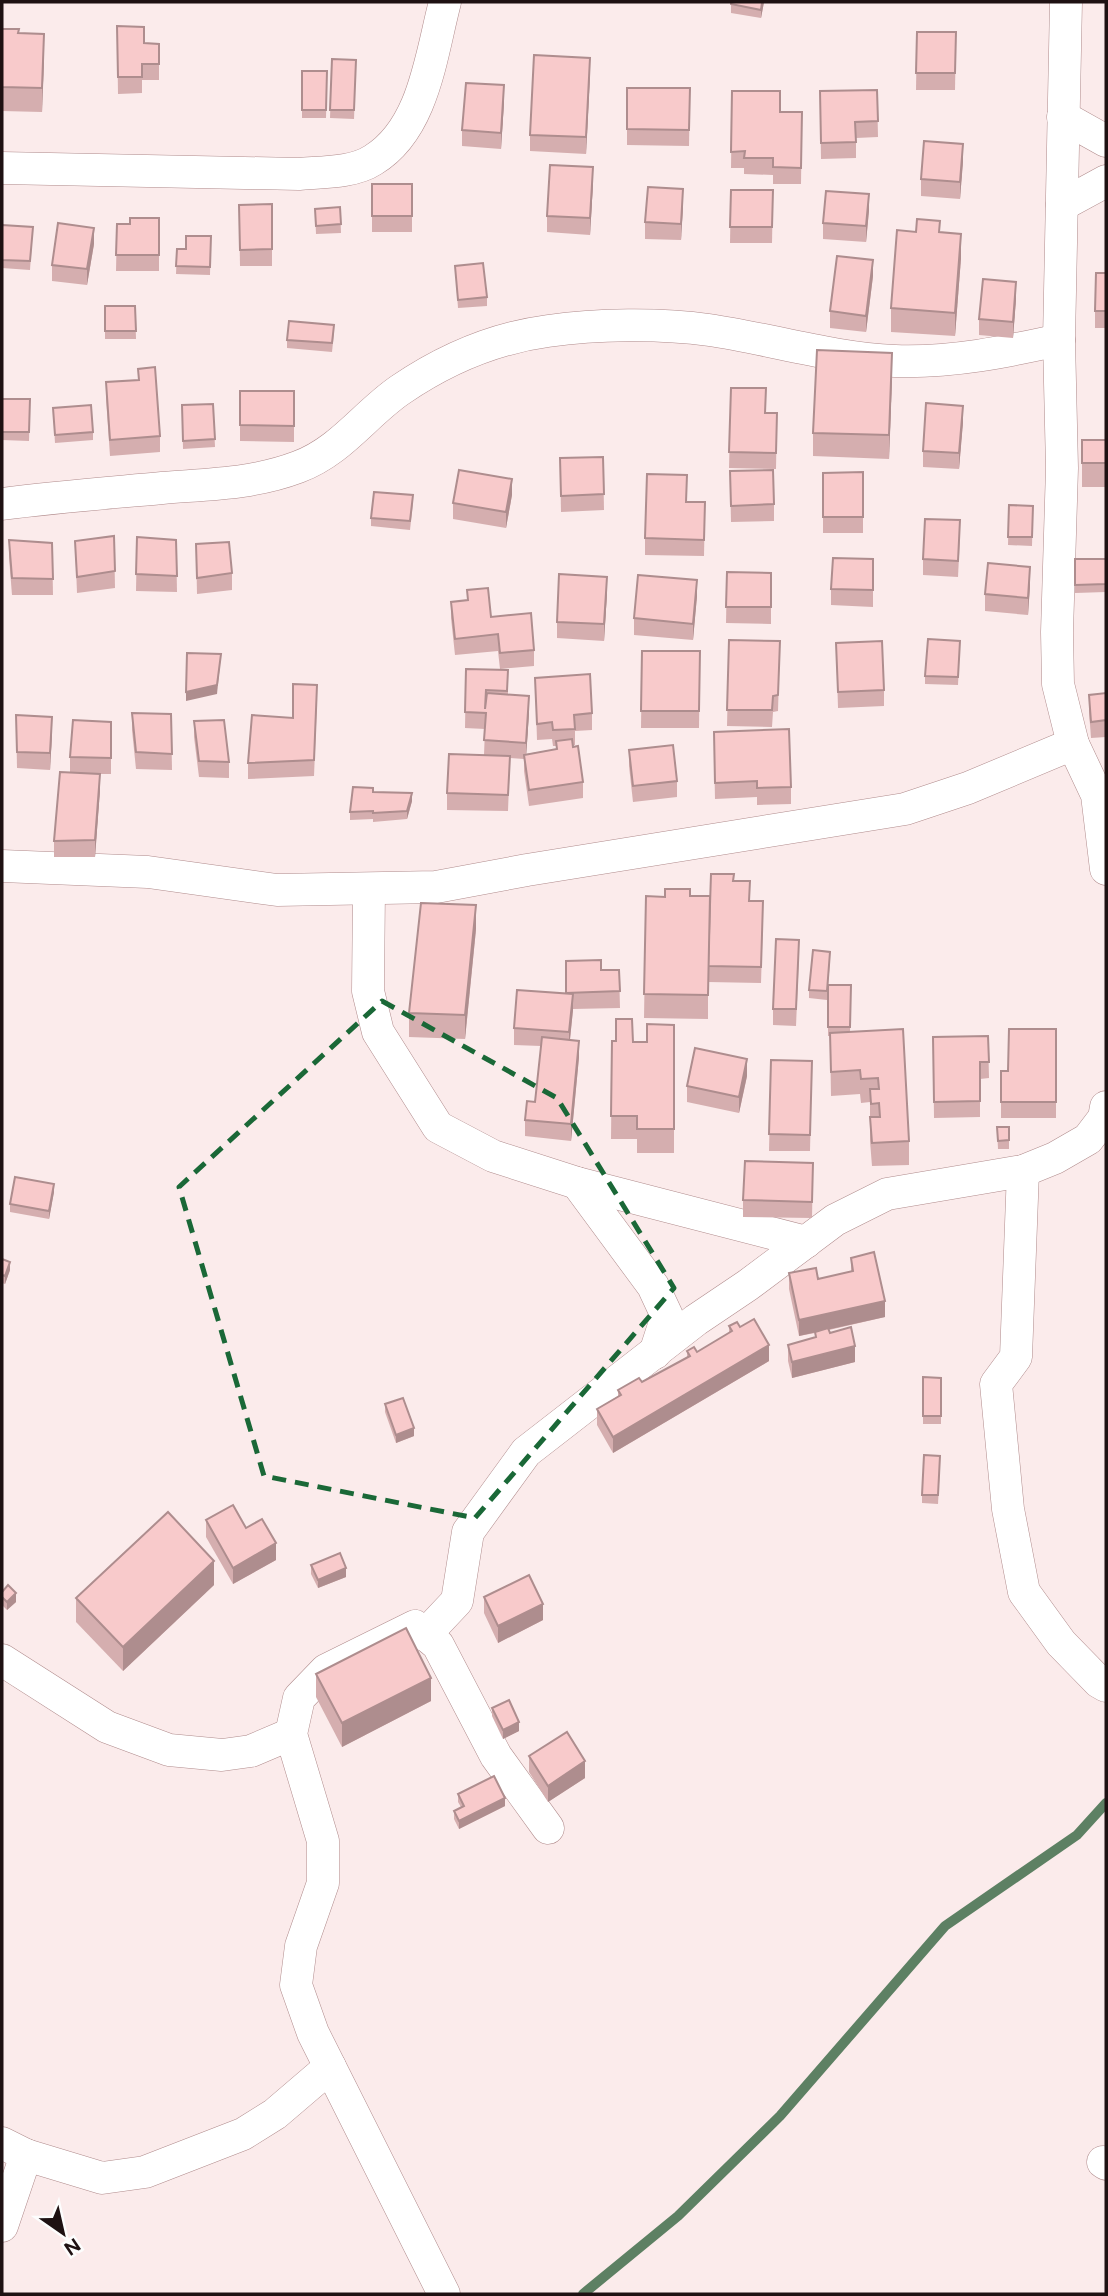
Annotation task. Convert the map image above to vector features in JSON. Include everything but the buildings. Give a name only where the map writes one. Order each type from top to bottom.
[{"type":"street","points":[[2,168],[299,174],[342,170],[372,161],[398,139],[416,110],[445,2]]},
{"type":"street","points":[[1066,2],[1059,340],[1062,468],[1058,684],[1073,744],[1097,795],[1106,869]]},
{"type":"street","points":[[1063,117],[1106,141]]},
{"type":"street","points":[[1062,205],[1106,181]]},
{"type":"street","points":[[2,504],[255,481],[302,466],[350,436],[399,391],[449,362],[497,341],[549,330],[652,324],[707,329],[824,353],[894,361],[1000,354],[1059,340]]},
{"type":"street","points":[[2,866],[148,872],[277,890],[436,887],[905,809],[968,788],[1073,744]]},
{"type":"street","points":[[369,889],[368,991],[378,1032],[438,1127],[493,1156],[577,1183],[806,1242]]},
{"type":"street","points":[[425,1635],[457,1601],[468,1532],[526,1452],[696,1320],[835,1220],[887,1194],[1023,1171],[1055,1158],[1088,1139],[1104,1118],[1106,1107]]},
{"type":"street","points":[[1023,1171],[1016,1357],[996,1384],[1008,1509],[1024,1592],[1061,1643],[1106,1686]]},
{"type":"street","points":[[577,1183],[653,1286],[667,1316],[655,1353]]},
{"type":"street","points":[[444,2294],[313,2033],[296,1985],[301,1945],[323,1883],[323,1842],[292,1734],[299,1698],[326,1670],[415,1626],[438,1645],[496,1756],[548,1828]]},
{"type":"street","points":[[2,1660],[107,1727],[169,1750],[222,1755],[251,1751],[292,1734]]},
{"type":"street","points":[[2,2226],[14,2149],[102,2178],[145,2172],[243,2134],[275,2114],[330,2067]]},
{"type":"highlighted area","points":[[382,1001],[557,1098],[674,1288],[475,1518],[264,1476],[179,1187]]},
{"type":"waterway","points":[[583,2294],[678,2216],[780,2116],[945,1926],[1077,1835],[1106,1803]]}]
